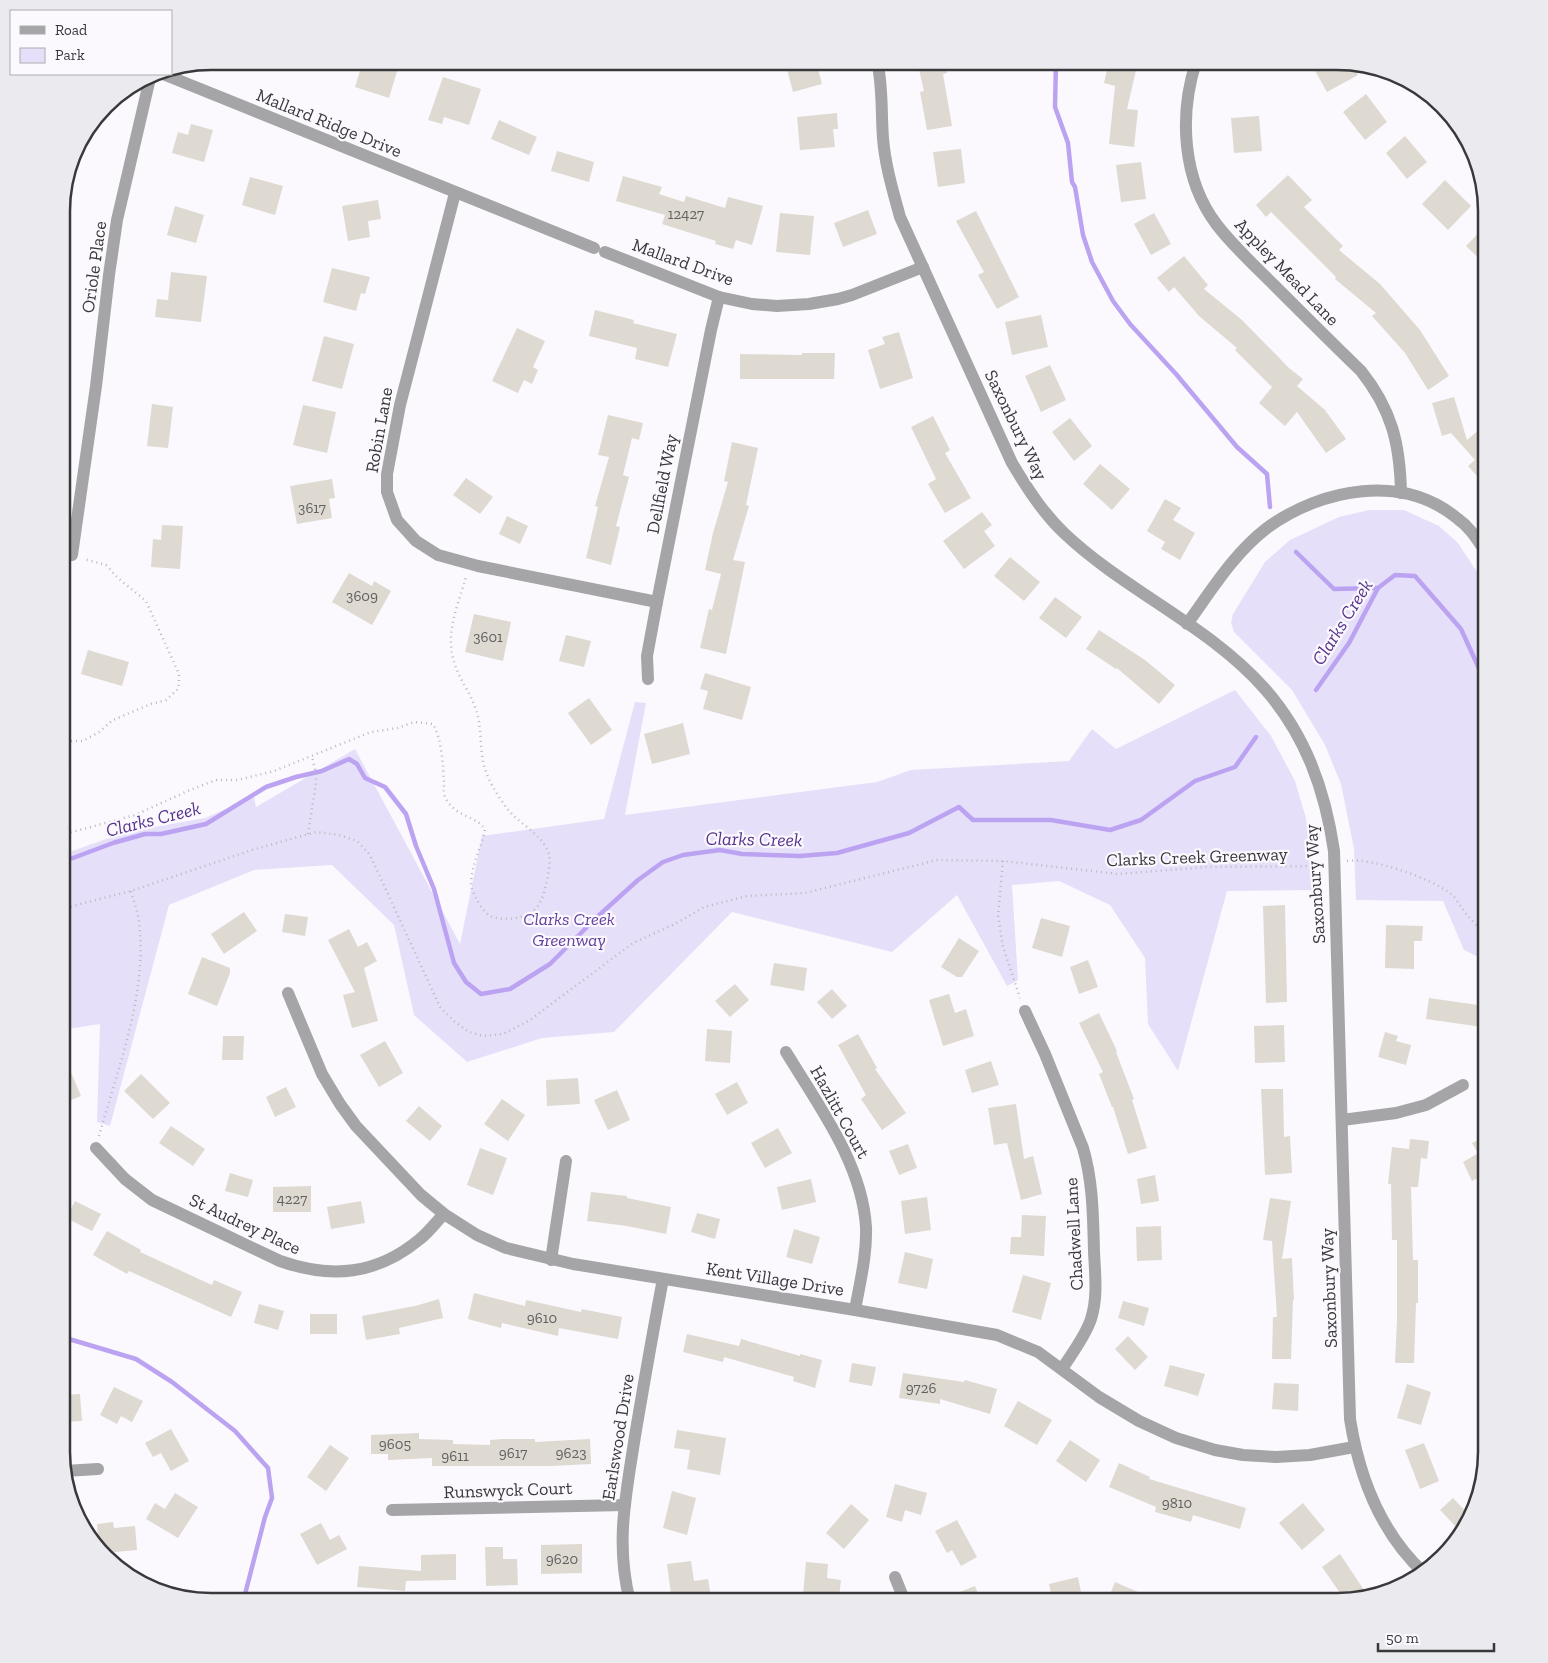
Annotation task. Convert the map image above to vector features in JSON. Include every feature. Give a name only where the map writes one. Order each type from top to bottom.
[{"type":"street","name":"Saxonbury Way","points":[[879,70],[883,140],[900,217],[1012,463],[1031,494],[1063,532],[1086,552],[1226,652],[1253,676],[1276,703],[1299,737],[1315,771],[1326,806],[1335,864],[1350,1419],[1354,1446],[1371,1496],[1399,1544],[1419,1567]]},
{"type":"street","name":"Appley Mead Lane","points":[[1193,70],[1187,103],[1186,137],[1191,167],[1198,191],[1210,214],[1233,244],[1370,382],[1393,428],[1400,462],[1401,493]]},
{"type":"street","name":"Mallard Ridge Drive","points":[[169,77],[455,193]]},
{"type":"street","name":"Oriole Place","points":[[72,555],[117,220],[148,85]]},
{"type":"street","name":"Mallard Drive","points":[[455,193],[719,297],[752,304],[777,306],[808,304],[852,295],[923,267]]},
{"type":"street","name":"Robin Lane","points":[[455,193],[400,405],[387,474],[387,492],[397,520],[416,541],[438,554],[470,564],[657,602]]},
{"type":"street","name":"Dellfield Way","points":[[648,679],[647,656],[657,602],[710,330],[719,297]]},
{"type":"street","points":[[1187,624],[1236,557],[1259,535],[1297,510],[1336,496],[1374,490],[1423,498],[1452,514],[1474,534],[1478,540]]},
{"type":"street","name":"Kent Village Drive","points":[[288,993],[313,1056],[340,1104],[356,1126],[421,1195],[444,1214],[477,1236],[506,1248],[551,1260],[997,1335],[1031,1349],[1062,1369],[1099,1397],[1139,1421],[1176,1438],[1215,1450],[1243,1455],[1276,1457],[1310,1455],[1354,1446]]},
{"type":"street","name":"Chadwell Lane","points":[[1025,1011],[1045,1054],[1083,1148],[1093,1196],[1096,1290],[1093,1311],[1085,1333],[1062,1369]]},
{"type":"street","name":"Hazlitt Court","points":[[786,1052],[840,1142],[854,1174],[862,1199],[866,1227],[865,1255],[855,1310]]},
{"type":"street","points":[[1342,1120],[1396,1113],[1426,1105],[1463,1085]]},
{"type":"street","name":"St Audrey Place","points":[[96,1148],[125,1179],[152,1200],[280,1261],[302,1268],[325,1272],[349,1271],[382,1262],[402,1252],[421,1239],[444,1214]]},
{"type":"street","points":[[551,1260],[566,1161]]},
{"type":"street","name":"Earlswood Drive","points":[[628,1593],[621,1541],[625,1505],[646,1365],[663,1278]]},
{"type":"street","points":[[71,1471],[98,1469]]},
{"type":"street","name":"Runswyck Court","points":[[392,1510],[625,1505]]},
{"type":"street","points":[[895,1577],[901,1593]]},
{"type":"path","points":[[70,741],[83,741],[99,732],[113,720],[151,704],[166,700],[173,695],[179,684],[179,674],[146,602],[118,578],[106,564],[72,555]]},
{"type":"path","points":[[70,833],[135,815],[216,780],[238,780],[274,771],[371,732],[398,728],[414,722],[433,724],[438,732],[440,743],[444,796],[453,810],[479,821],[485,829],[474,866],[471,885],[474,896],[489,915],[499,918],[516,919],[532,912],[542,899],[548,878],[549,855],[542,840],[506,808],[489,780],[482,758],[480,732],[475,707],[453,664],[450,642],[454,618],[470,564]]},
{"type":"path","points":[[308,834],[316,783],[316,772],[312,756]]},
{"type":"path","name":"Clarks Creek Greenway","points":[[70,907],[131,891],[252,850],[308,834],[316,832],[339,835],[357,841],[370,855],[440,1007],[455,1022],[469,1032],[484,1036],[503,1034],[530,1020],[633,943],[675,924],[704,907],[747,896],[805,893],[938,860],[1003,861],[1118,874],[1207,867],[1320,866],[1355,860],[1388,866],[1432,882],[1452,896],[1478,926]]},
{"type":"path","points":[[1003,861],[998,916],[1003,947],[1025,1011]]},
{"type":"path","points":[[96,1148],[134,1013],[141,954],[139,920],[131,891]]},
{"type":"green space","points":[[1369,510],[1404,510],[1439,526],[1458,543],[1478,573],[1478,957],[1464,950],[1443,901],[1356,900],[1354,849],[1341,784],[1325,745],[1292,690],[1234,632],[1231,623],[1233,614],[1265,562],[1290,540],[1339,517]]},
{"type":"green space","name":"Clarks Creek Greenway","points":[[1235,690],[1271,736],[1295,781],[1306,818],[1314,890],[1227,891],[1178,1071],[1148,1024],[1145,958],[1110,905],[1059,881],[1012,885],[1018,980],[1007,986],[957,895],[892,952],[732,912],[614,1032],[542,1038],[467,1062],[414,1015],[394,925],[332,865],[254,870],[169,905],[110,1126],[97,1122],[100,1024],[70,1029],[70,852],[126,832],[205,818],[254,797],[256,807],[355,749],[460,944],[482,836],[604,819],[635,702],[646,703],[625,815],[877,782],[911,770],[1069,761],[1092,729],[1116,749]]},
{"type":"building","points":[[360,70],[397,70],[389,98],[355,87]]},
{"type":"building","points":[[787,70],[818,70],[822,84],[793,92]]},
{"type":"building","points":[[919,70],[946,70],[947,73],[943,74],[952,126],[927,130],[920,92],[924,91]]},
{"type":"building","points":[[1107,70],[1136,70],[1127,109],[1138,110],[1134,147],[1109,144],[1115,86],[1104,83]]},
{"type":"building","points":[[1315,70],[1356,71],[1358,75],[1327,92]]},
{"type":"building","points":[[443,77],[481,89],[469,125],[444,117],[442,124],[428,120]]},
{"type":"building","points":[[1366,94],[1387,122],[1365,140],[1343,112]]},
{"type":"building","points":[[837,113],[838,129],[833,129],[835,147],[800,150],[797,117]]},
{"type":"building","points":[[1259,116],[1262,151],[1234,153],[1231,118]]},
{"type":"building","points":[[499,120],[537,137],[529,155],[491,139]]},
{"type":"building","points":[[191,124],[213,130],[204,162],[172,153],[178,132],[188,135]]},
{"type":"building","points":[[1405,136],[1427,162],[1407,179],[1386,153]]},
{"type":"building","points":[[961,149],[965,183],[938,187],[933,152]]},
{"type":"building","points":[[557,151],[594,162],[589,182],[551,171]]},
{"type":"building","points":[[1141,162],[1146,199],[1121,202],[1116,165]]},
{"type":"building","points":[[1288,175],[1312,200],[1304,207],[1343,246],[1339,250],[1380,284],[1420,330],[1449,376],[1428,390],[1405,353],[1372,316],[1376,313],[1335,279],[1336,277],[1271,212],[1266,217],[1256,205]]},
{"type":"building","points":[[623,176],[662,187],[659,194],[684,202],[686,196],[725,208],[728,197],[763,206],[752,245],[736,240],[733,249],[715,244],[716,241],[662,224],[665,215],[616,201]]},
{"type":"building","points":[[250,177],[283,186],[275,215],[242,205]]},
{"type":"building","points":[[1445,180],[1471,206],[1448,230],[1422,204]]},
{"type":"building","points":[[378,200],[381,219],[368,221],[370,237],[348,241],[342,206]]},
{"type":"building","points":[[175,206],[204,215],[196,243],[167,235]]},
{"type":"building","points":[[868,210],[877,234],[843,247],[834,223]]},
{"type":"building","points":[[976,211],[1019,297],[997,309],[978,275],[984,272],[956,221]]},
{"type":"building","points":[[780,213],[814,216],[810,255],[776,252]]},
{"type":"building","points":[[1154,213],[1171,244],[1151,255],[1134,224]]},
{"type":"building","points":[[1478,233],[1478,257],[1466,246]]},
{"type":"building","points":[[1184,256],[1208,285],[1204,289],[1242,320],[1289,368],[1303,379],[1297,386],[1325,410],[1346,439],[1326,453],[1297,412],[1285,426],[1259,403],[1272,387],[1235,350],[1237,348],[1199,316],[1174,287],[1169,292],[1157,278]]},
{"type":"building","points":[[332,268],[370,277],[365,294],[361,293],[356,311],[323,302]]},
{"type":"building","points":[[171,272],[207,276],[201,322],[155,317],[157,299],[168,300]]},
{"type":"building","points":[[595,310],[634,320],[633,323],[677,334],[668,367],[635,359],[637,348],[589,336]]},
{"type":"building","points":[[1041,315],[1048,347],[1012,355],[1005,322]]},
{"type":"building","points":[[517,328],[545,341],[533,367],[538,370],[532,384],[524,380],[518,393],[492,381]]},
{"type":"building","points":[[899,332],[913,378],[880,389],[868,350],[885,344],[882,337]]},
{"type":"building","points":[[324,336],[354,344],[342,389],[312,381]]},
{"type":"building","points":[[802,353],[835,353],[834,379],[740,379],[740,354],[802,355]]},
{"type":"building","points":[[1050,365],[1066,400],[1041,412],[1025,376]]},
{"type":"building","points":[[1454,397],[1467,440],[1478,431],[1477,476],[1468,466],[1475,460],[1451,433],[1442,436],[1432,403]]},
{"type":"building","points":[[152,404],[173,407],[168,448],[147,446]]},
{"type":"building","points":[[303,405],[336,412],[327,453],[293,445]]},
{"type":"building","points":[[608,415],[643,423],[639,440],[632,438],[623,475],[629,477],[616,526],[620,527],[611,565],[586,558],[598,507],[595,506],[609,457],[598,455]]},
{"type":"building","points":[[933,416],[950,450],[945,453],[971,498],[945,513],[928,484],[936,479],[911,427]]},
{"type":"building","points":[[1070,418],[1092,446],[1074,461],[1052,432]]},
{"type":"building","points":[[732,442],[758,448],[746,505],[749,506],[733,560],[745,562],[726,654],[700,648],[709,609],[712,610],[721,574],[705,570],[713,533],[728,482],[724,481]]},
{"type":"building","points":[[1100,464],[1130,489],[1112,510],[1083,484]]},
{"type":"building","points":[[466,478],[493,497],[480,514],[453,495]]},
{"type":"building","points":[[332,479],[335,498],[329,499],[332,518],[297,524],[290,486]]},
{"type":"building","points":[[1165,499],[1181,508],[1173,520],[1195,533],[1180,560],[1161,549],[1165,542],[1147,531]]},
{"type":"building","points":[[982,512],[992,525],[984,531],[995,546],[964,569],[943,541]]},
{"type":"building","points":[[507,516],[528,526],[520,544],[499,534]]},
{"type":"building","points":[[162,525],[183,526],[180,569],[151,567],[153,539],[161,540]]},
{"type":"building","points":[[1010,557],[1040,582],[1024,601],[994,576]]},
{"type":"building","points":[[349,573],[372,586],[374,581],[391,591],[372,625],[332,602]]},
{"type":"building","points":[[1055,597],[1082,617],[1066,638],[1039,618]]},
{"type":"building","points":[[474,614],[511,622],[503,661],[465,652]]},
{"type":"building","points":[[1099,630],[1145,660],[1175,685],[1159,704],[1117,668],[1086,649]]},
{"type":"building","points":[[566,635],[591,641],[584,667],[559,661]]},
{"type":"building","points":[[88,650],[129,662],[122,686],[81,674]]},
{"type":"building","points":[[705,673],[751,687],[742,720],[703,709],[708,691],[700,689]]},
{"type":"building","points":[[589,698],[612,730],[591,745],[568,713]]},
{"type":"building","points":[[683,723],[690,754],[652,764],[644,734]]},
{"type":"building","points":[[1285,905],[1287,1002],[1266,1003],[1263,906]]},
{"type":"building","points":[[244,912],[257,931],[224,954],[211,934]]},
{"type":"building","points":[[285,914],[308,917],[305,936],[282,932]]},
{"type":"building","points":[[1041,918],[1070,926],[1062,957],[1032,948]]},
{"type":"building","points":[[1386,925],[1423,926],[1422,941],[1414,941],[1414,969],[1385,968]]},
{"type":"building","points":[[349,929],[358,947],[367,942],[377,961],[364,968],[378,1021],[352,1028],[343,995],[355,992],[328,940]]},
{"type":"building","points":[[959,938],[979,951],[962,977],[957,977],[941,967]]},
{"type":"building","points":[[202,957],[230,968],[230,973],[217,1006],[188,994]]},
{"type":"building","points":[[1088,960],[1098,987],[1079,994],[1070,967]]},
{"type":"building","points":[[774,963],[807,968],[804,991],[770,985]]},
{"type":"building","points":[[735,984],[749,1000],[730,1017],[715,1001]]},
{"type":"building","points":[[832,989],[847,1006],[832,1019],[817,1002]]},
{"type":"building","points":[[949,994],[955,1013],[966,1009],[974,1036],[943,1046],[929,1000]]},
{"type":"building","points":[[1429,998],[1478,1005],[1478,1026],[1426,1019]]},
{"type":"building","points":[[1099,1013],[1117,1051],[1134,1099],[1132,1100],[1147,1148],[1128,1154],[1113,1107],[1099,1074],[1103,1072],[1079,1023]]},
{"type":"building","points":[[1284,1025],[1285,1062],[1255,1063],[1254,1026]]},
{"type":"building","points":[[707,1029],[732,1031],[730,1063],[705,1061]]},
{"type":"building","points":[[1385,1032],[1398,1036],[1396,1041],[1411,1045],[1406,1065],[1378,1057]]},
{"type":"building","points":[[858,1034],[877,1068],[875,1069],[906,1113],[882,1130],[861,1099],[866,1095],[838,1045]]},
{"type":"building","points":[[223,1036],[244,1036],[243,1060],[222,1060]]},
{"type":"building","points":[[385,1041],[403,1073],[379,1087],[360,1055]]},
{"type":"building","points":[[991,1061],[999,1085],[972,1093],[965,1070]]},
{"type":"building","points":[[70,1070],[81,1096],[70,1100]]},
{"type":"building","points":[[141,1074],[170,1103],[153,1119],[124,1091]]},
{"type":"building","points":[[578,1078],[580,1104],[547,1106],[546,1080]]},
{"type":"building","points":[[737,1082],[748,1103],[727,1115],[715,1094]]},
{"type":"building","points":[[286,1087],[296,1107],[275,1117],[266,1097]]},
{"type":"building","points":[[1261,1089],[1283,1089],[1284,1137],[1290,1136],[1292,1173],[1265,1175]]},
{"type":"building","points":[[617,1090],[630,1120],[608,1130],[594,1100]]},
{"type":"building","points":[[502,1099],[525,1115],[508,1141],[484,1124]]},
{"type":"building","points":[[1016,1104],[1024,1159],[1033,1156],[1042,1194],[1021,1200],[1007,1143],[994,1145],[988,1108]]},
{"type":"building","points":[[419,1106],[442,1126],[430,1141],[406,1121]]},
{"type":"building","points":[[171,1126],[205,1149],[193,1166],[159,1143]]},
{"type":"building","points":[[778,1128],[792,1153],[765,1168],[751,1143]]},
{"type":"building","points":[[1410,1139],[1429,1141],[1427,1159],[1421,1158],[1418,1187],[1411,1187],[1413,1260],[1418,1260],[1418,1303],[1416,1303],[1414,1363],[1395,1363],[1397,1240],[1392,1240],[1391,1184],[1388,1184],[1392,1147],[1409,1149]]},
{"type":"building","points":[[1478,1140],[1478,1153],[1472,1143]]},
{"type":"building","points":[[908,1144],[917,1168],[899,1175],[889,1151]]},
{"type":"building","points":[[480,1148],[507,1158],[493,1195],[467,1185]]},
{"type":"building","points":[[1477,1154],[1478,1178],[1472,1181],[1463,1162]]},
{"type":"building","points":[[230,1173],[253,1180],[248,1197],[225,1191]]},
{"type":"building","points":[[1155,1175],[1159,1201],[1141,1204],[1137,1179]]},
{"type":"building","points":[[811,1179],[816,1202],[782,1210],[777,1187]]},
{"type":"building","points":[[311,1186],[311,1212],[273,1212],[273,1187]]},
{"type":"building","points":[[591,1192],[627,1196],[627,1198],[671,1207],[666,1234],[627,1226],[587,1221]]},
{"type":"building","points":[[927,1197],[931,1230],[905,1234],[901,1201]]},
{"type":"building","points":[[1270,1198],[1291,1201],[1282,1259],[1292,1258],[1294,1300],[1291,1359],[1272,1359],[1273,1317],[1277,1317],[1272,1241],[1263,1240]]},
{"type":"building","points":[[75,1201],[101,1214],[92,1231],[70,1220],[70,1210]]},
{"type":"building","points":[[361,1201],[365,1223],[331,1229],[327,1207]]},
{"type":"building","points":[[697,1213],[720,1219],[715,1239],[691,1232]]},
{"type":"building","points":[[1022,1215],[1046,1216],[1044,1256],[1010,1254],[1011,1237],[1021,1237]]},
{"type":"building","points":[[1161,1226],[1162,1260],[1137,1261],[1136,1227]]},
{"type":"building","points":[[794,1229],[820,1237],[812,1264],[786,1257]]},
{"type":"building","points":[[107,1231],[141,1250],[140,1252],[212,1285],[214,1280],[242,1292],[231,1317],[129,1271],[127,1274],[93,1255]]},
{"type":"building","points":[[905,1252],[933,1259],[927,1289],[898,1283]]},
{"type":"building","points":[[1023,1275],[1051,1283],[1041,1320],[1012,1312]]},
{"type":"building","points":[[474,1293],[525,1306],[526,1300],[581,1312],[582,1309],[622,1317],[618,1339],[559,1328],[558,1336],[502,1323],[501,1328],[468,1319]]},
{"type":"building","points":[[439,1299],[443,1318],[399,1328],[400,1334],[366,1340],[362,1316],[415,1306]]},
{"type":"building","points":[[1123,1301],[1149,1308],[1144,1326],[1118,1318]]},
{"type":"building","points":[[259,1304],[284,1311],[278,1330],[254,1323]]},
{"type":"building","points":[[310,1314],[337,1314],[337,1334],[310,1334]]},
{"type":"building","points":[[687,1334],[739,1346],[741,1339],[800,1356],[800,1354],[822,1360],[815,1388],[793,1381],[794,1377],[724,1357],[723,1362],[683,1352]]},
{"type":"building","points":[[1128,1336],[1148,1357],[1135,1370],[1115,1349]]},
{"type":"building","points":[[852,1363],[876,1367],[872,1386],[849,1382]]},
{"type":"building","points":[[1170,1365],[1205,1374],[1198,1396],[1164,1386]]},
{"type":"building","points":[[903,1373],[964,1382],[965,1380],[997,1389],[990,1414],[940,1399],[940,1404],[899,1398]]},
{"type":"building","points":[[1274,1383],[1299,1384],[1298,1411],[1272,1409]]},
{"type":"building","points":[[1407,1384],[1431,1392],[1421,1425],[1397,1418]]},
{"type":"building","points":[[114,1387],[143,1401],[132,1422],[121,1416],[117,1424],[100,1415]]},
{"type":"building","points":[[80,1394],[82,1421],[70,1422],[70,1395]]},
{"type":"building","points":[[1018,1401],[1052,1420],[1037,1445],[1004,1426]]},
{"type":"building","points":[[171,1429],[189,1461],[171,1471],[161,1453],[153,1457],[145,1443]]},
{"type":"building","points":[[677,1430],[726,1438],[720,1475],[687,1469],[690,1450],[674,1448]]},
{"type":"building","points":[[419,1433],[419,1439],[453,1440],[453,1444],[490,1445],[490,1440],[503,1439],[535,1439],[535,1442],[590,1439],[591,1464],[432,1466],[432,1458],[388,1460],[388,1454],[371,1454],[371,1435]]},
{"type":"building","points":[[1070,1440],[1100,1460],[1086,1482],[1056,1461]]},
{"type":"building","points":[[1424,1443],[1439,1481],[1420,1489],[1405,1450]]},
{"type":"building","points":[[330,1445],[349,1458],[326,1491],[307,1477]]},
{"type":"building","points":[[1119,1463],[1150,1477],[1149,1479],[1246,1508],[1240,1529],[1193,1515],[1191,1522],[1155,1512],[1156,1507],[1109,1487]]},
{"type":"building","points":[[895,1484],[927,1493],[921,1515],[905,1510],[902,1522],[886,1517]]},
{"type":"building","points":[[672,1491],[696,1498],[687,1535],[663,1528]]},
{"type":"building","points":[[175,1493],[198,1507],[178,1538],[146,1519],[155,1503],[165,1509]]},
{"type":"building","points":[[1453,1498],[1465,1510],[1456,1527],[1440,1510]]},
{"type":"building","points":[[1303,1503],[1325,1530],[1302,1550],[1279,1523]]},
{"type":"building","points":[[851,1504],[869,1520],[844,1549],[826,1533]]},
{"type":"building","points":[[957,1520],[977,1557],[961,1566],[952,1550],[947,1553],[935,1531]]},
{"type":"building","points":[[113,1522],[114,1528],[135,1526],[137,1550],[111,1552],[98,1536],[97,1524]]},
{"type":"building","points":[[321,1523],[330,1540],[339,1535],[347,1549],[317,1565],[300,1534]]},
{"type":"building","points":[[582,1544],[582,1573],[541,1574],[541,1545]]},
{"type":"building","points":[[485,1547],[503,1547],[503,1559],[517,1559],[518,1585],[486,1586]]},
{"type":"building","points":[[456,1554],[456,1580],[406,1581],[405,1591],[357,1587],[359,1566],[421,1571],[421,1555]]},
{"type":"building","points":[[1340,1554],[1364,1590],[1340,1593],[1322,1567]]},
{"type":"building","points":[[691,1561],[694,1581],[708,1579],[710,1593],[671,1593],[667,1564]]},
{"type":"building","points":[[806,1562],[828,1564],[827,1578],[841,1580],[840,1593],[803,1593]]},
{"type":"building","points":[[1078,1577],[1081,1593],[1051,1593],[1049,1584]]},
{"type":"building","points":[[1115,1582],[1140,1593],[1111,1593]]},
{"type":"building","points":[[975,1586],[978,1593],[957,1593]]},
{"type":"waterway","points":[[1056,70],[1055,107],[1068,143],[1072,182],[1075,187],[1083,235],[1092,262],[1113,301],[1130,324],[1176,374],[1237,447],[1267,474],[1270,507]]},
{"type":"waterway","points":[[1296,552],[1334,589],[1378,588]]},
{"type":"waterway","name":"Clarks Creek","points":[[1316,690],[1349,643],[1378,588],[1395,575],[1415,576],[1461,629],[1478,666]]},
{"type":"waterway","name":"Clarks Creek","points":[[70,858],[145,834],[161,834],[206,824],[266,787],[322,771],[349,759],[357,764],[365,778],[385,787],[406,814],[416,846],[434,889],[454,963],[466,982],[481,994],[510,989],[550,964],[596,918],[638,880],[663,862],[683,855],[720,850],[742,854],[800,856],[837,853],[909,833],[959,807],[973,820],[1051,820],[1110,830],[1141,820],[1195,781],[1235,767],[1256,737]]},
{"type":"waterway","points":[[70,1339],[136,1359],[172,1382],[235,1431],[268,1468],[272,1498],[265,1517],[245,1593]]}]
